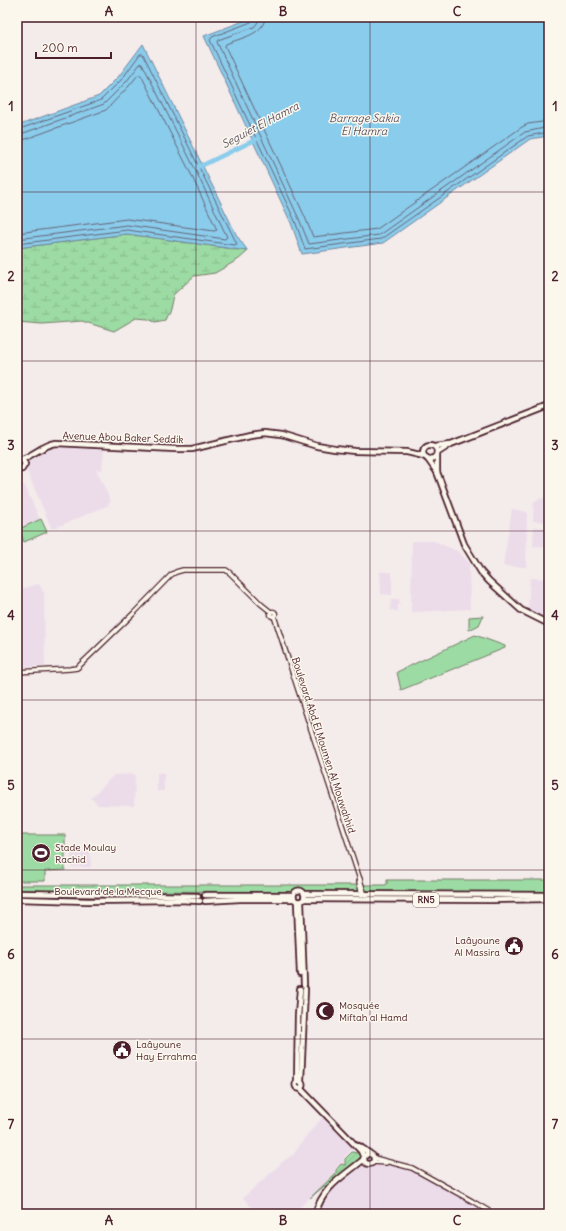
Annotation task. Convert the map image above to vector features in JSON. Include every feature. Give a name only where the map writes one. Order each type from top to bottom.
[{"type":"main road","points":[[426,457],[433,458],[437,453],[451,444],[549,406]]},
{"type":"main road","name":"Avenue Abou Baker Seddik","points":[[17,470],[22,470],[30,457],[45,446],[56,444],[147,448],[192,448],[265,433],[334,449],[407,452],[423,449]]},
{"type":"main road","points":[[451,444],[435,446],[428,444],[423,449],[423,453],[437,472],[464,544],[481,572],[489,581],[522,610],[549,624]]},
{"type":"main road","points":[[435,446],[437,453],[437,472]]},
{"type":"main road","name":"Avenue Abou Baker Seddik","points":[[407,452],[426,457]]},
{"type":"main road","name":"Avenue Abou Baker Seddik","points":[[20,459],[30,457]]},
{"type":"main road","points":[[20,459],[25,464]]},
{"type":"main road","points":[[540,620],[549,627]]},
{"type":"main road","name":"Boulevard de la Mecque","points":[[17,893],[198,896],[201,894],[203,899]]},
{"type":"main road","name":"Boulevard de la Mecque","points":[[299,898],[364,895],[548,897]]},
{"type":"main road","name":"Boulevard de la Mecque","points":[[17,899],[88,901],[299,898],[492,900],[548,897]]},
{"type":"main road","points":[[299,898],[302,987],[298,1016],[300,1084],[361,1151],[364,1158],[372,1161]]},
{"type":"main road","points":[[300,1084],[363,1149],[373,1155],[372,1161]]},
{"type":"main road","points":[[315,1214],[324,1194],[338,1179],[355,1167],[369,1153]]},
{"type":"main road","points":[[355,1167],[372,1161]]},
{"type":"street","name":"Boulevard Abd El Moumen Al Mouwahhid","points":[[17,672],[77,668],[171,575],[180,571],[226,570],[270,612],[270,615],[274,616],[364,895]]},
{"type":"street","points":[[372,1161],[389,1162],[412,1168],[472,1200],[494,1214]]},
{"type":"shaded area","points":[[56,447],[104,450],[102,470],[96,469],[111,502],[108,503],[109,505],[52,529],[26,469],[29,462],[49,449]]},
{"type":"shaded area","points":[[17,478],[25,486],[46,533],[17,545]]},
{"type":"shaded area","points":[[549,496],[549,522],[533,521],[534,501],[538,501],[539,499]]},
{"type":"shaded area","points":[[512,509],[527,512],[526,567],[503,566]]},
{"type":"shaded area","points":[[534,527],[549,528],[549,547],[533,546]]},
{"type":"shaded area","points":[[412,541],[434,541],[459,552],[469,563],[470,609],[411,612]]},
{"type":"shaded area","points":[[380,572],[392,572],[392,595],[381,594]]},
{"type":"shaded area","points":[[530,578],[549,579],[546,617],[528,609]]},
{"type":"shaded area","points":[[39,584],[44,593],[45,666],[17,668],[17,590]]},
{"type":"shaded area","points":[[391,599],[399,599],[400,604],[398,605],[398,611],[390,610]]},
{"type":"shaded area","points":[[157,773],[164,773],[164,791],[157,791]]},
{"type":"shaded area","points":[[135,774],[134,806],[98,805],[91,798],[114,775]]},
{"type":"shaded area","points":[[71,851],[90,851],[91,867],[72,867]]},
{"type":"shaded area","points":[[323,1117],[353,1147],[344,1158],[344,1163],[341,1163],[335,1169],[335,1173],[293,1214],[258,1214],[243,1198],[285,1160],[294,1154],[306,1136]]},
{"type":"shaded area","points":[[377,1163],[403,1167],[416,1172],[489,1214],[319,1214],[326,1196],[348,1173],[362,1166]]},
{"type":"green space","points":[[127,234],[248,251],[239,259],[215,273],[194,276],[173,295],[170,309],[165,320],[155,322],[148,319],[136,318],[114,331],[82,321],[42,324],[17,322],[17,248]]},
{"type":"green space","points":[[41,519],[47,532],[24,542],[19,529]]},
{"type":"green space","points":[[483,616],[479,625],[469,630],[469,617]]},
{"type":"green space","points":[[475,635],[505,646],[505,648],[401,690],[397,672]]},
{"type":"green space","name":"Stade Moulay Rachid","points":[[17,835],[65,835],[65,870],[45,871],[45,881],[17,881]]},
{"type":"green space","points":[[387,880],[548,880],[547,892],[17,891],[17,885],[385,885],[387,884]]},
{"type":"green space","points":[[352,1152],[359,1152],[362,1156],[360,1161],[347,1169],[331,1184],[323,1187],[310,1198],[336,1173],[336,1170],[341,1164],[345,1165],[345,1159]]},
{"type":"water","name":"Barrage Sakia El Hamra","points":[[254,17],[549,17],[549,136],[530,139],[383,243],[302,254],[291,223],[204,36]]},
{"type":"water","points":[[143,44],[237,236],[248,251],[127,234],[17,248],[17,126],[99,96],[119,76]]},
{"type":"waterway","name":"Seguiet El Hamra","points":[[197,167],[257,139]]},
{"type":"place","name":"Stade Moulay Rachid","points":[[41,853]]},
{"type":"place","name":"Laâyoune Al Massira","points":[[514,946]]},
{"type":"place","name":"Mosquée Miftah al Hamd","points":[[325,1011]]},
{"type":"place","name":"Laâyoune Hay Errahma","points":[[122,1050]]}]
